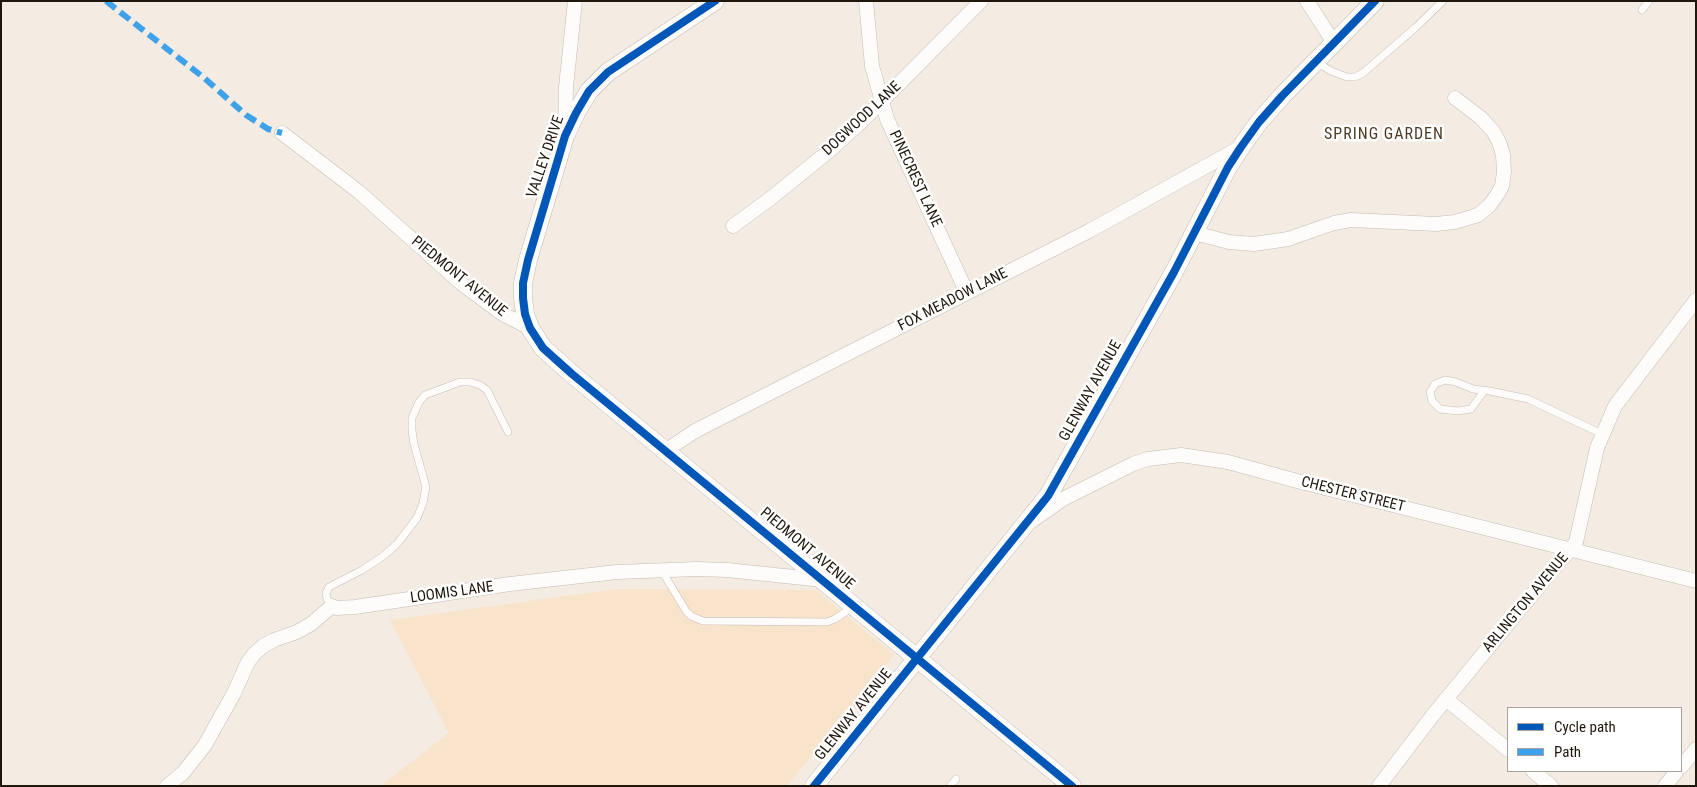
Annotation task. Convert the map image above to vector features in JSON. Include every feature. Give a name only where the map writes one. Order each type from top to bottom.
[{"type":"street","points":[[565,136],[566,86],[575,1]]},
{"type":"street","name":"VALLEY DRIVE","points":[[530,328],[525,314],[523,283],[533,241],[565,136],[576,113],[590,91],[608,72],[715,1]]},
{"type":"street","name":"PINECREST LANE","points":[[866,1],[872,66],[882,102],[904,157],[967,293]]},
{"type":"street","name":"DOGWOOD LANE","points":[[733,226],[802,174],[882,102],[981,1]]},
{"type":"street","points":[[1307,1],[1334,43]]},
{"type":"street","name":"GLENWAY AVENUE","points":[[814,786],[1048,496],[1174,272],[1228,167],[1241,147],[1259,122],[1375,1]]},
{"type":"street","points":[[1194,233],[1229,242],[1254,244],[1288,239],[1334,223],[1351,220],[1436,224],[1455,222],[1478,215],[1489,206],[1502,186],[1504,172],[1503,155],[1493,131],[1481,118],[1454,98]]},
{"type":"street","name":"PIEDMONT AVENUE","points":[[282,133],[359,192],[462,284],[501,313],[530,328],[543,348],[1072,786]]},
{"type":"street","name":"FOX MEADOW LANE","points":[[666,451],[695,431],[1089,231],[1241,147]]},
{"type":"street","name":"ARLINGTON AVENUE","points":[[1379,786],[1446,699],[1558,563],[1572,549],[1576,542],[1592,464],[1602,434],[1615,406],[1696,300]]},
{"type":"street","name":"CHESTER STREET","points":[[1023,527],[1063,499],[1133,464],[1148,459],[1181,455],[1228,462],[1696,581]]},
{"type":"street","name":"LOOMIS LANE","points":[[332,606],[336,608],[354,607],[510,584],[617,572],[696,569],[727,570],[823,580]]},
{"type":"street","points":[[1678,576],[1696,574]]},
{"type":"street","points":[[167,786],[183,773],[205,745],[254,654],[274,640],[297,632],[311,624],[332,606]]},
{"type":"street","points":[[1446,699],[1507,749]]},
{"type":"street","points":[[1682,766],[1696,749]]},
{"type":"street","points":[[1534,772],[1551,786]]},
{"type":"street","points":[[1665,786],[1676,772]]},
{"type":"lane","points":[[1316,62],[1331,71],[1347,77],[1355,77],[1363,73],[1416,28],[1443,1]]},
{"type":"lane","points":[[1642,10],[1649,1]]},
{"type":"lane","points":[[1484,391],[1470,409],[1458,411],[1440,409],[1432,401],[1430,392],[1435,384],[1445,380],[1473,389],[1484,391],[1528,399],[1602,434]]},
{"type":"lane","points":[[332,606],[326,599],[329,587],[382,557],[397,544],[417,518],[423,503],[426,487],[413,437],[412,418],[419,402],[425,395],[460,382],[480,385],[487,390],[508,432]]},
{"type":"lane","points":[[662,571],[686,611],[703,621],[826,622],[835,619],[854,606]]},
{"type":"lane","points":[[950,786],[956,779]]},
{"type":"shaded area","points":[[617,589],[816,590],[894,655],[787,786],[380,786],[449,733],[390,620]]},
{"type":"marked path","points":[[106,1],[203,77],[246,115],[268,129],[282,133]]},
{"type":"cycle path","points":[[715,1],[608,72],[589,91],[576,113],[565,136],[528,260],[523,283],[525,314],[530,328],[543,348],[572,374],[1072,786]]},
{"type":"cycle path","points":[[814,786],[1048,496],[1174,272],[1228,167],[1241,147],[1259,122],[1282,96],[1375,1]]},
{"type":"district","name":"SPRING GARDEN","points":[[1384,135]]}]
